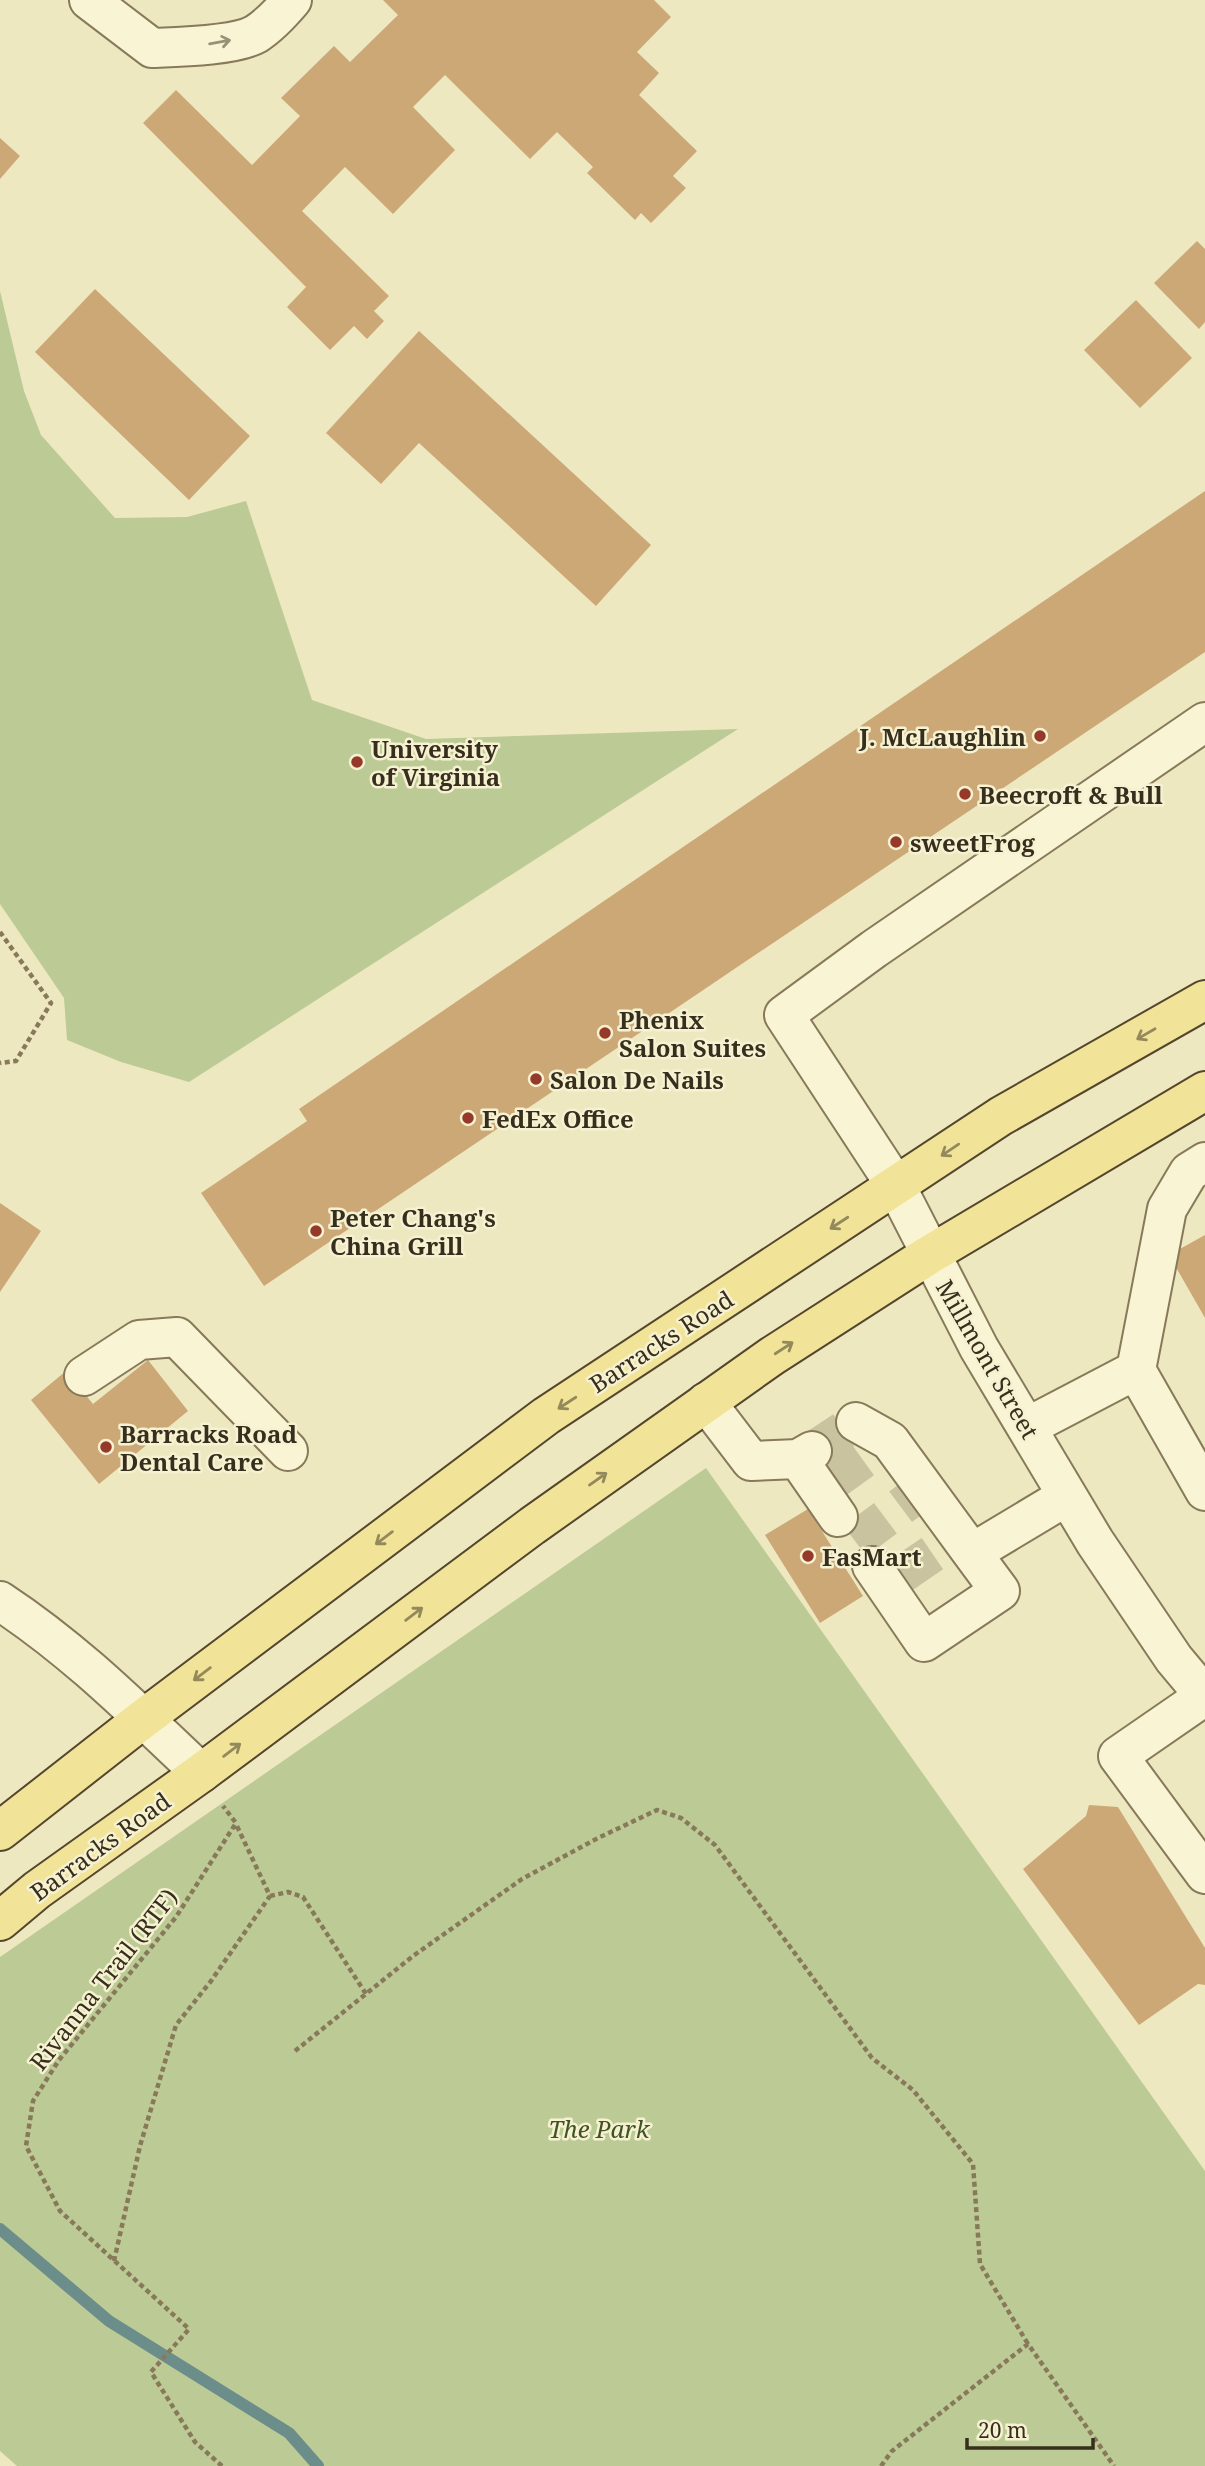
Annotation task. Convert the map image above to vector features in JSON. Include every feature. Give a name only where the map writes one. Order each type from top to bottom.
[{"type":"main road","name":"Barracks Road","points":[[0,1831],[143,1719],[546,1416],[1001,1116],[1205,1000]]},
{"type":"main road","name":"Barracks Road","points":[[0,1921],[37,1890],[201,1773],[532,1526],[772,1356],[929,1255],[1205,1091]]},
{"type":"street","points":[[89,0],[152,48],[214,44],[253,36],[280,16],[292,0]]},
{"type":"street","name":"Millmont Street","points":[[1205,722],[874,948],[784,1015],[896,1186],[979,1348],[1095,1542],[1167,1648],[1205,1696]]},
{"type":"street","points":[[1205,1162],[1189,1172],[1167,1209],[1136,1370],[1205,1491]]},
{"type":"street","points":[[84,1376],[139,1340],[177,1337],[288,1451]]},
{"type":"street","points":[[1027,1427],[1136,1370]]},
{"type":"street","points":[[706,1402],[751,1461],[820,1480]]},
{"type":"street","points":[[875,1437],[959,1544],[1000,1591],[924,1642],[886,1576]]},
{"type":"street","points":[[959,1544],[1068,1496]]},
{"type":"street","points":[[0,1601],[88,1666],[201,1773]]},
{"type":"street","points":[[1205,1696],[1118,1756],[1205,1874]]},
{"type":"path","points":[[0,932],[51,1003],[16,1061],[0,1063]]},
{"type":"path","points":[[201,1773],[236,1823],[270,1896]]},
{"type":"path","points":[[295,2051],[413,1956],[522,1879],[657,1810],[681,1818],[715,1845],[872,2058],[913,2090],[973,2164],[980,2264],[1028,2344],[1114,2466]]},
{"type":"path","name":"Rivanna Trail (RTF)","points":[[222,2466],[195,2442],[150,2372],[189,2329],[60,2211],[26,2146],[33,2101],[59,2060],[176,1917],[236,1823]]},
{"type":"path","points":[[114,2261],[140,2146],[176,2025],[211,1981],[270,1896],[288,1892],[303,1897],[366,1994]]},
{"type":"path","points":[[881,2466],[892,2451],[1028,2344]]},
{"type":"green space","points":[[0,291],[24,391],[41,435],[115,518],[187,517],[246,501],[312,700],[426,739],[738,729],[189,1082],[121,1062],[67,1040],[64,998],[0,904]]},
{"type":"green space","name":"The Park","points":[[706,1468],[1205,2171],[1205,2466],[17,2466],[0,2451],[0,1957]]},
{"type":"building","points":[[383,0],[654,0],[671,17],[637,52],[659,73],[639,95],[697,151],[673,176],[686,188],[651,223],[641,213],[635,220],[587,173],[593,167],[557,132],[530,159],[445,75],[413,107],[455,150],[393,214],[345,167],[302,211],[389,296],[374,311],[384,321],[367,339],[354,326],[330,350],[287,307],[306,287],[143,123],[176,90],[252,165],[300,116],[281,98],[334,46],[350,62],[398,15]]},
{"type":"building","points":[[0,138],[20,156],[0,179]]},
{"type":"building","points":[[1197,241],[1205,249],[1205,322],[1199,329],[1154,283]]},
{"type":"building","points":[[95,289],[250,436],[189,500],[35,352]]},
{"type":"building","points":[[1136,300],[1192,358],[1140,408],[1084,350]]},
{"type":"building","points":[[419,331],[651,545],[596,606],[419,443],[381,484],[326,433]]},
{"type":"building","points":[[1205,491],[1205,652],[264,1286],[201,1193],[307,1121],[299,1109]]},
{"type":"building","points":[[0,1203],[41,1231],[0,1292]]},
{"type":"building","points":[[1205,1235],[1205,1318],[1169,1255]]},
{"type":"building","name":"Barracks Road Dental Care","points":[[148,1360],[188,1411],[99,1484],[31,1400],[66,1371],[93,1404]]},
{"type":"building","name":"FasMart","points":[[808,1509],[863,1596],[820,1623],[765,1535]]},
{"type":"building","points":[[1089,1805],[1118,1807],[1205,1948],[1205,1985],[1198,1984],[1139,2025],[1023,1869],[1086,1816]]},
{"type":"waterway","points":[[0,2229],[109,2321],[289,2433],[318,2466]]},
{"type":"tunnel","points":[[812,1451],[856,1422]]},
{"type":"tunnel","points":[[832,1482],[878,1449]]},
{"type":"tunnel","points":[[855,1541],[911,1499]]},
{"type":"tunnel","points":[[901,1575],[945,1545]]},
{"type":"place","name":"J. McLaughlin","points":[[1040,736]]},
{"type":"place","name":"University of Virginia","points":[[357,762]]},
{"type":"place","name":"Beecroft & Bull","points":[[965,794]]},
{"type":"place","name":"sweetFrog","points":[[896,842]]},
{"type":"place","name":"Phenix Salon Suites","points":[[605,1033]]},
{"type":"place","name":"Salon De Nails","points":[[536,1079]]},
{"type":"place","name":"FedEx Office","points":[[468,1118]]},
{"type":"place","name":"Peter Chang's China Grill","points":[[316,1231]]},
{"type":"place","name":"Barracks Road Dental Care","points":[[106,1447]]},
{"type":"place","name":"FasMart","points":[[808,1556]]}]
